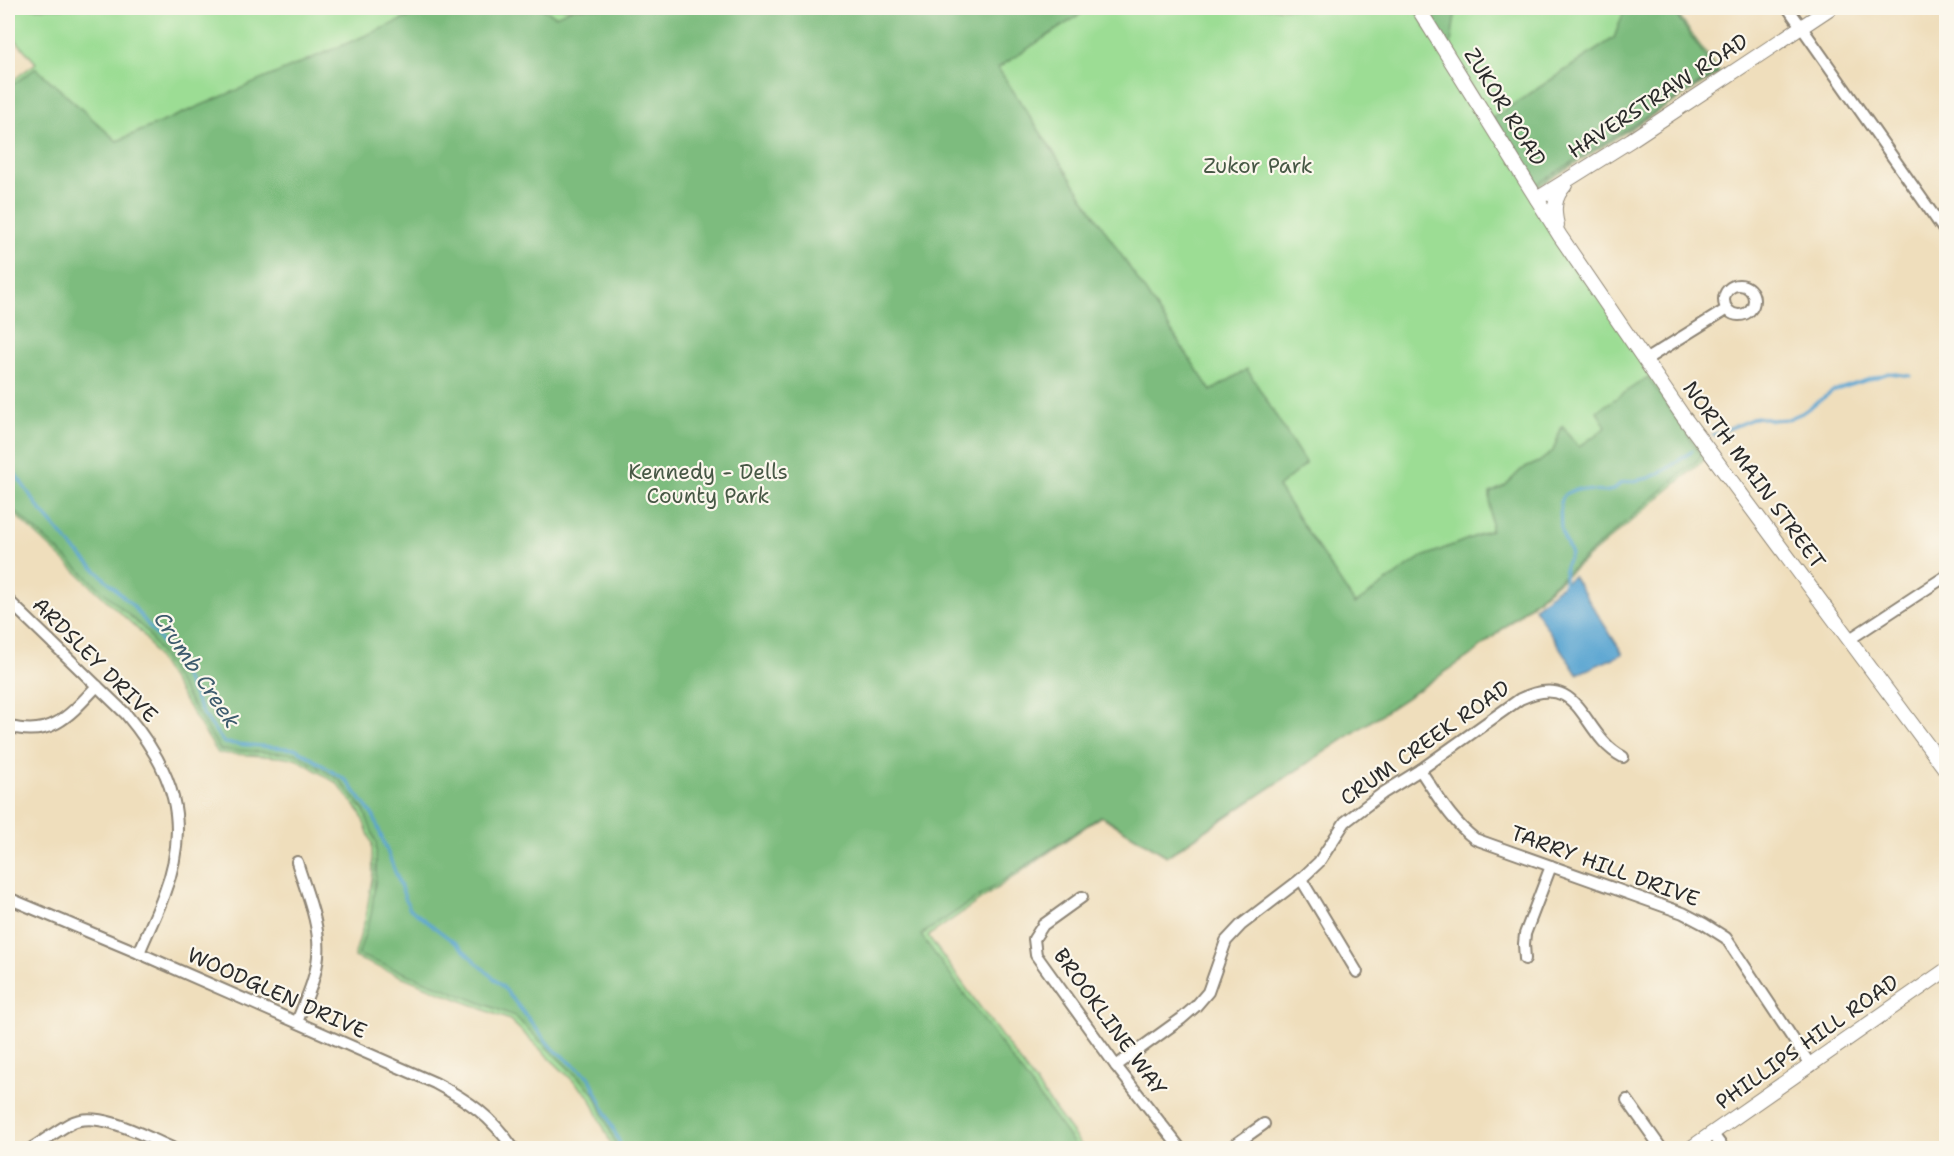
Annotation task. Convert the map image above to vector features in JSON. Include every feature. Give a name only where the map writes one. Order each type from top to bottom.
[{"type":"street","name":"ZUKOR ROAD","points":[[1418,8],[1537,199]]},
{"type":"street","points":[[1788,8],[1947,232]]},
{"type":"street","name":"HAVERSTRAW ROAD","points":[[1537,199],[1830,8]]},
{"type":"street","points":[[1560,236],[1554,206],[1562,188],[1575,176]]},
{"type":"street","name":"NORTH MAIN STREET","points":[[1537,199],[1683,416],[1947,770]]},
{"type":"street","points":[[1645,360],[1727,309]]},
{"type":"street","points":[[1850,639],[1947,576]]},
{"type":"street","name":"ARDSLEY DRIVE","points":[[8,600],[126,714],[144,735],[169,781],[175,805],[177,832],[173,862],[165,892],[139,953]]},
{"type":"street","points":[[8,726],[28,730],[52,727],[70,716],[97,686]]},
{"type":"street","name":"CRUM CREEK ROAD","points":[[1116,1066],[1196,1006],[1208,992],[1226,941],[1241,925],[1301,879],[1319,862],[1345,822],[1383,793],[1420,770],[1520,699],[1535,692],[1548,690],[1561,693],[1573,700],[1604,743],[1612,752],[1623,758]]},
{"type":"street","name":"TARRY HILL DRIVE","points":[[1420,770],[1450,815],[1476,839],[1683,914],[1726,938],[1811,1066]]},
{"type":"street","points":[[297,862],[317,931],[318,957],[312,984],[297,1022]]},
{"type":"street","points":[[1525,959],[1525,934],[1551,866]]},
{"type":"street","points":[[1301,879],[1357,972]]},
{"type":"street","name":"BROOKLINE WAY","points":[[1083,897],[1043,925],[1034,939],[1036,955],[1116,1066],[1180,1149]]},
{"type":"street","name":"WOODGLEN DRIVE","points":[[8,898],[297,1022],[463,1098],[486,1115],[503,1133],[513,1149]]},
{"type":"street","name":"PHILLIPS HILL ROAD","points":[[1690,1149],[1947,970]]},
{"type":"street","points":[[1627,1100],[1661,1149]]},
{"type":"street","points":[[33,1149],[73,1122],[92,1119],[114,1123],[172,1149]]},
{"type":"street","points":[[1230,1149],[1264,1124]]},
{"type":"street","points":[[1712,1133],[1723,1149]]},
{"type":"green space","name":"Kennedy - Dells County Park","points":[[8,8],[1414,8],[1706,458],[1474,653],[1167,856],[1101,816],[928,936],[1083,1148],[613,1148],[590,1097],[510,1020],[354,957],[366,917],[373,873],[372,843],[360,812],[337,783],[296,758],[218,753],[143,634],[8,508],[8,84],[36,63],[8,31]]},
{"type":"green space","name":"Kennedy - Dells County Park","points":[[430,8],[541,8],[556,16],[573,8],[1090,8],[998,68],[1211,391],[1247,369],[1306,464],[1278,487],[1355,604],[1420,558],[1491,530],[1490,493],[1505,486],[1521,470],[1539,462],[1553,451],[1562,426],[1579,447],[1606,427],[1597,411],[1648,377],[1702,456],[1474,653],[1167,856],[1101,816],[921,935],[1077,1148],[617,1148],[594,1093],[514,1016],[358,955],[371,914],[376,873],[376,843],[364,811],[339,780],[296,754],[220,750],[146,631],[8,505],[8,88],[36,68],[117,141]]},
{"type":"green space","points":[[1420,8],[1673,8],[1720,73],[1536,188]]},
{"type":"green space","points":[[1422,8],[1456,8],[1450,50]]},
{"type":"green space","points":[[1622,8],[1671,8],[1717,73],[1536,185],[1493,118],[1614,38],[1623,14]]},
{"type":"water","points":[[1573,576],[1623,654],[1577,674],[1534,608]]},
{"type":"waterway","points":[[1713,435],[1757,417],[1771,420],[1788,419],[1802,413],[1833,391],[1889,373],[1911,376]]},
{"type":"waterway","points":[[1564,584],[1565,566],[1571,554],[1561,531],[1560,503],[1564,495],[1576,489],[1603,492],[1613,490],[1621,483],[1649,478],[1667,469],[1692,451]]},
{"type":"waterway","name":"Crumb Creek","points":[[8,463],[39,508],[73,548],[133,606],[176,660],[202,712],[224,743],[297,749],[347,781],[374,817],[409,908],[459,946],[504,988],[551,1047],[590,1078],[622,1148]]},
{"type":"park label","name":"Zukor Park","points":[[1258,166]]}]
